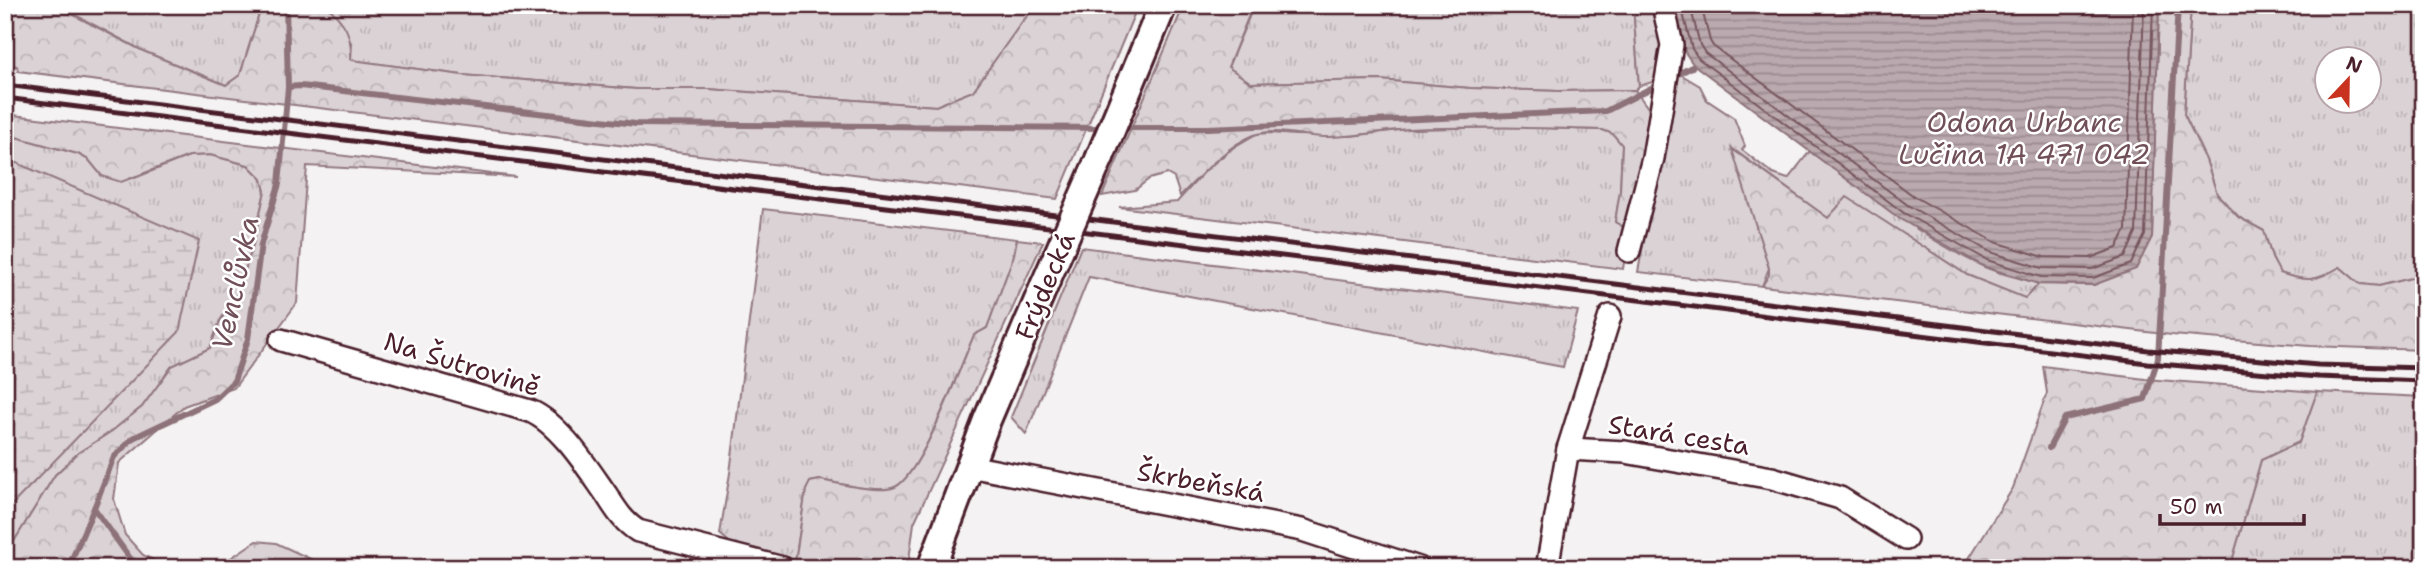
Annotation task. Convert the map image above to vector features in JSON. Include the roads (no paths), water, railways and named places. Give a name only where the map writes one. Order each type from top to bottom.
[{"type":"main road","name":"Frýdecká","points":[[931,568],[969,466],[1163,5]]},
{"type":"street","points":[[1629,251],[1653,158],[1672,46],[1663,5]]},
{"type":"street","name":"Stará cesta","points":[[1610,316],[1568,449],[1625,452],[1772,478],[1840,498],[1906,539]]},
{"type":"street","name":"Na Šutrovině","points":[[281,340],[530,411],[552,425],[630,526],[646,533],[783,568]]},
{"type":"street","points":[[1547,568],[1568,449]]},
{"type":"street","name":"Škrbeňská","points":[[969,466],[1302,530],[1419,568]]},
{"type":"water","name":"Odona Urbanc Lučina 1A 471 042","points":[[1674,5],[2159,5],[2152,237],[2136,269],[2094,285],[2039,284],[1985,267],[1900,219],[1693,64],[1685,52]]},
{"type":"waterway","points":[[5,32],[12,5]]},
{"type":"waterway","name":"Venclůvka","points":[[137,568],[94,508],[114,457],[133,438],[215,399],[234,381],[248,339],[261,244],[279,184],[288,87],[286,5]]},
{"type":"waterway","points":[[2049,448],[2065,418],[2145,399],[2158,358],[2178,5]]},
{"type":"waterway","points":[[1672,77],[1692,67]]},
{"type":"waterway","points":[[1121,128],[1207,128],[1606,111],[1659,84]]},
{"type":"waterway","points":[[288,87],[300,86],[636,124],[1106,128]]},
{"type":"waterway","points":[[68,568],[94,508]]},
{"type":"railway","points":[[5,85],[2148,350],[2318,365],[2424,368]]},
{"type":"railway","points":[[5,98],[2147,363],[2318,377],[2424,381]]}]
